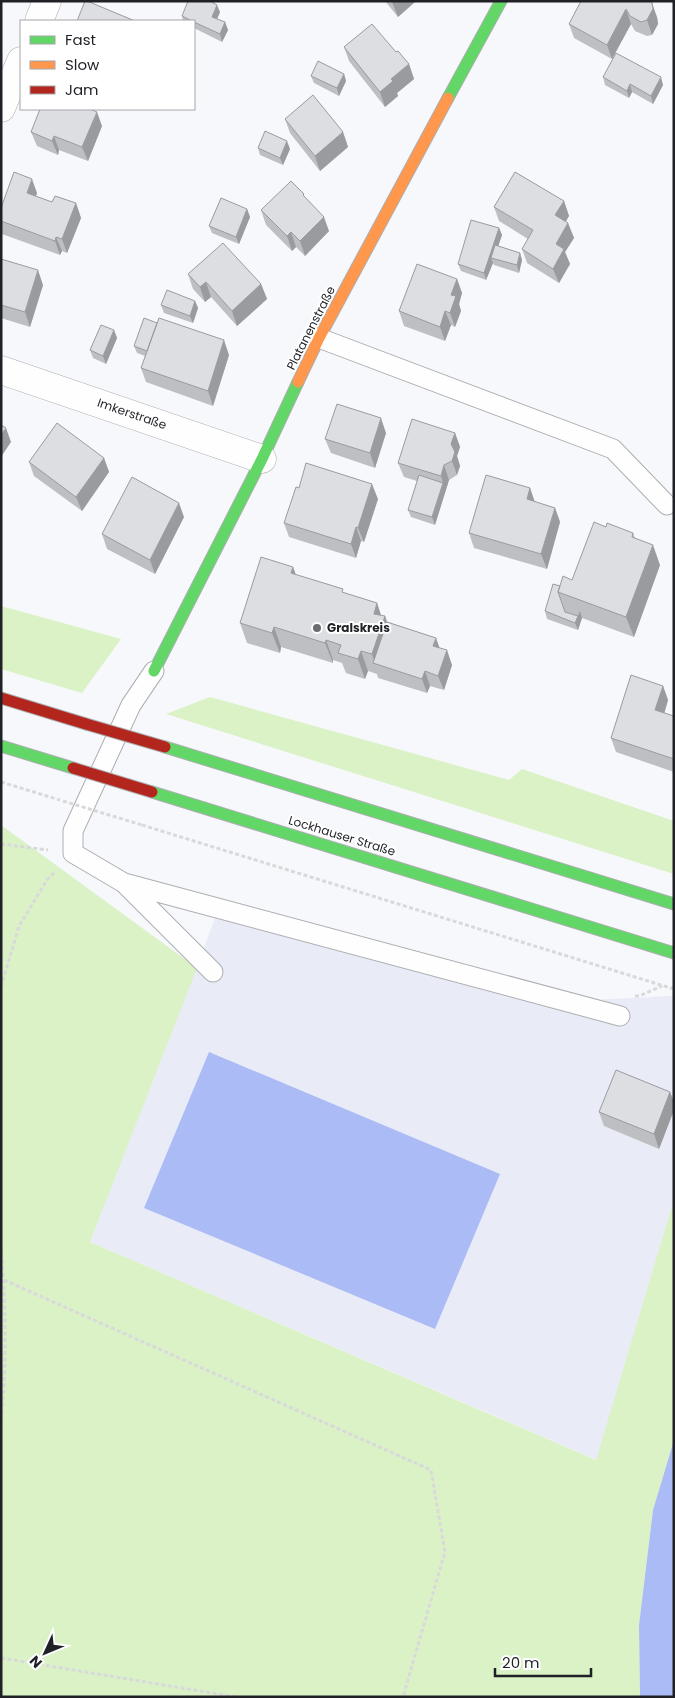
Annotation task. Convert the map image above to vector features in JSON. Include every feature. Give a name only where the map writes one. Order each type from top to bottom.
[{"type":"main road","name":"Platanenstraße","points":[[154,671],[262,459],[319,338],[501,1]]},
{"type":"main road","points":[[1,698],[674,904]]},
{"type":"main road","name":"Lockhauser Straße","points":[[1,746],[674,953]]},
{"type":"street","points":[[38,20],[47,1]]},
{"type":"street","points":[[1,108],[20,63]]},
{"type":"street","name":"Imkerstraße","points":[[1,370],[262,459]]},
{"type":"lane","points":[[319,338],[613,449],[667,505]]},
{"type":"lane","points":[[154,671],[131,705],[73,831],[73,853],[124,883],[212,972]]},
{"type":"lane","points":[[124,883],[620,1016]]},
{"type":"path","points":[[1,782],[674,989]]},
{"type":"path","points":[[1,844],[73,853]]},
{"type":"path","points":[[1,987],[19,926],[48,880],[73,853]]},
{"type":"path","points":[[1,1247],[4,1280],[4,1394],[1,1421]]},
{"type":"path","points":[[4,1280],[431,1470],[445,1552],[402,1697]]},
{"type":"path","points":[[1,1658],[236,1697]]},
{"type":"shaded area","points":[[219,908],[533,1003],[674,997],[674,1199],[597,1460],[90,1242]]},
{"type":"green space","points":[[1,606],[121,639],[82,693],[1,669]]},
{"type":"green space","points":[[210,697],[509,780],[522,769],[674,821],[674,874],[166,714]]},
{"type":"green space","points":[[1,825],[197,968],[90,1242],[596,1460],[674,1199],[674,1440],[653,1510],[639,1625],[640,1697],[1,1697]]},
{"type":"water","points":[[209,1052],[500,1174],[435,1329],[144,1208]]},
{"type":"water","points":[[674,1440],[674,1697],[640,1697],[639,1625],[653,1510]]},
{"type":"building","points":[[85,1],[87,1],[133,20],[77,20]]},
{"type":"building","points":[[188,1],[210,1],[217,5],[212,17],[225,22],[220,34],[195,22],[195,20],[182,16]]},
{"type":"building","points":[[581,1],[649,1],[652,3],[653,9],[647,20],[641,22],[630,16],[626,9],[607,45],[569,24]]},
{"type":"building","points":[[372,24],[409,64],[391,79],[393,81],[380,92],[344,47]]},
{"type":"building","points":[[616,53],[661,77],[651,96],[630,84],[627,91],[603,77]]},
{"type":"building","points":[[318,61],[344,74],[337,88],[311,76]]},
{"type":"building","points":[[313,95],[343,132],[315,156],[285,119]]},
{"type":"building","points":[[40,110],[92,110],[97,112],[82,147],[54,136],[52,141],[31,132]]},
{"type":"building","points":[[265,131],[287,141],[280,158],[258,148]]},
{"type":"building","points":[[14,172],[32,179],[27,193],[52,202],[55,196],[76,203],[62,239],[56,237],[55,241],[1,221],[1,208]]},
{"type":"building","points":[[515,172],[564,201],[555,215],[568,223],[556,244],[564,249],[553,269],[522,249],[533,230],[494,207]]},
{"type":"building","points":[[291,181],[324,217],[300,241],[291,232],[287,236],[261,210]]},
{"type":"building","points":[[221,198],[247,209],[236,237],[209,226]]},
{"type":"building","points":[[471,220],[499,228],[484,273],[458,264]]},
{"type":"building","points":[[223,243],[261,284],[232,311],[206,282],[200,287],[188,274]]},
{"type":"building","points":[[495,245],[520,253],[517,265],[491,258]]},
{"type":"building","points":[[1,259],[38,270],[25,312],[1,305]]},
{"type":"building","points":[[417,264],[457,279],[451,295],[456,296],[450,313],[445,311],[440,327],[399,311]]},
{"type":"building","points":[[167,290],[195,301],[190,316],[161,305]]},
{"type":"building","points":[[144,318],[157,323],[147,351],[134,346]]},
{"type":"building","points":[[159,318],[224,340],[208,391],[141,368]]},
{"type":"building","points":[[101,325],[114,330],[103,356],[90,350]]},
{"type":"building","points":[[337,404],[381,418],[370,453],[325,439]]},
{"type":"building","points":[[412,419],[455,433],[451,444],[455,452],[452,461],[444,465],[441,476],[398,463]]},
{"type":"building","points":[[57,423],[104,458],[76,497],[29,462]]},
{"type":"building","points":[[1,425],[6,428],[1,435]]},
{"type":"building","points":[[306,463],[372,484],[351,544],[284,523],[296,487],[299,488]]},
{"type":"building","points":[[419,475],[443,483],[432,517],[408,510]]},
{"type":"building","points":[[486,475],[530,488],[527,499],[555,508],[541,554],[469,533]]},
{"type":"building","points":[[132,477],[179,503],[150,560],[102,534]]},
{"type":"building","points":[[594,522],[606,527],[607,523],[633,533],[632,537],[653,545],[626,617],[558,592],[563,576],[572,580]]},
{"type":"building","name":"Gralskreis","points":[[261,557],[293,567],[291,573],[343,589],[342,592],[377,603],[374,614],[385,616],[372,654],[361,651],[358,659],[338,653],[341,645],[326,640],[325,643],[274,627],[272,633],[240,623]]},
{"type":"building","points":[[553,584],[560,586],[558,592],[565,612],[578,616],[575,623],[545,611]]},
{"type":"building","points":[[387,622],[436,638],[433,646],[447,650],[438,676],[425,671],[422,679],[373,663]]},
{"type":"building","points":[[631,675],[663,686],[655,710],[674,716],[674,759],[611,738]]},
{"type":"building","points":[[616,1070],[670,1092],[654,1134],[599,1112]]},
{"type":"traffic: fast","points":[[448,98],[501,1]]},
{"type":"traffic: fast","points":[[154,671],[262,459],[298,382]]},
{"type":"traffic: fast","points":[[1,746],[73,768]]},
{"type":"traffic: fast","points":[[165,747],[674,904]]},
{"type":"traffic: fast","points":[[152,792],[674,953]]},
{"type":"traffic: slow","points":[[298,382],[319,338],[448,98]]},
{"type":"traffic: jam","points":[[1,698],[86,724]]},
{"type":"traffic: jam","points":[[86,724],[165,747]]},
{"type":"traffic: jam","points":[[73,768],[152,792]]},
{"type":"place","name":"Gralskreis","points":[[317,628]]}]
